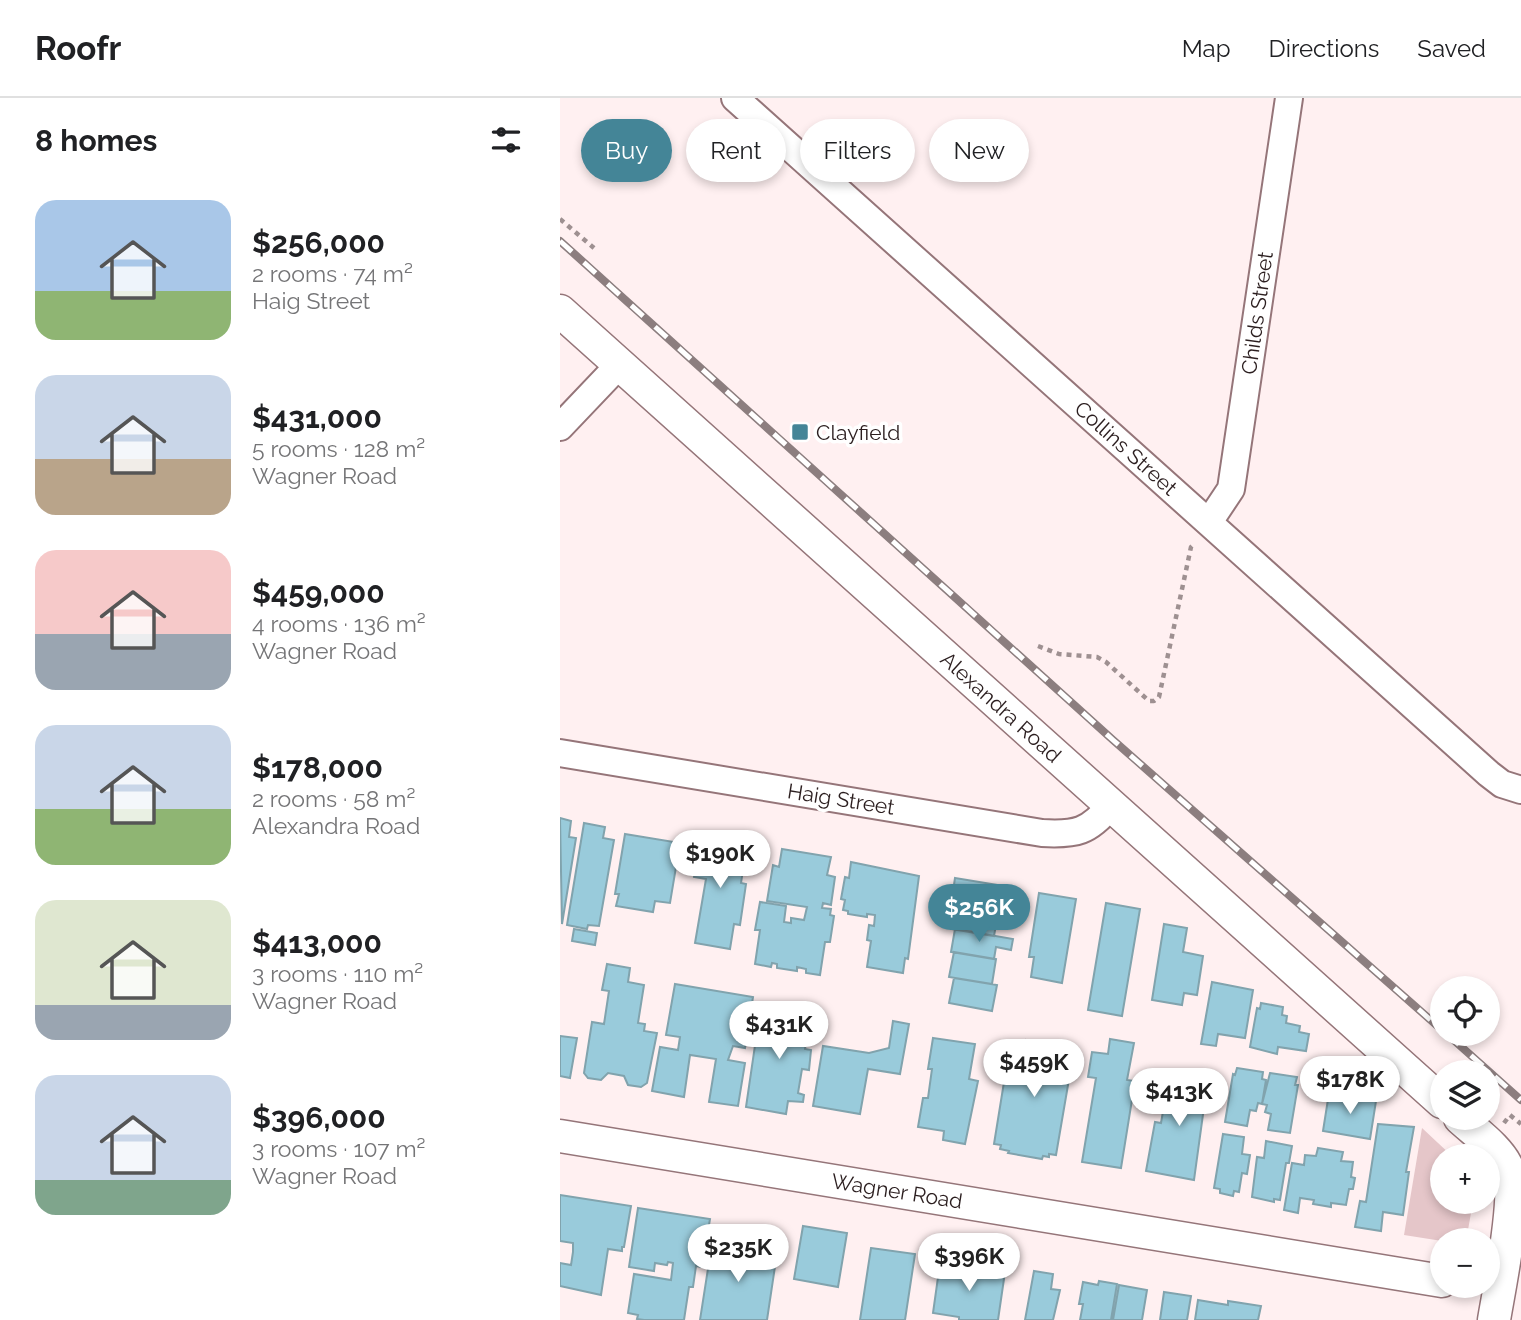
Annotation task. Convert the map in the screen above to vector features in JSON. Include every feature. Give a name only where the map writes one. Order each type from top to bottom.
[{"type":"street","name":"Collins Street","points":[[735,98],[1203,532],[1502,785],[1521,790]]},
{"type":"street","name":"Childs Street","points":[[1203,532],[1224,501],[1232,482],[1289,98]]},
{"type":"street","name":"Alexandra Road","points":[[560,311],[1430,1091]]},
{"type":"street","points":[[560,428],[619,365]]},
{"type":"street","name":"Haig Street","points":[[560,753],[1042,833],[1080,832],[1099,821],[1111,805]]},
{"type":"street","points":[[1472,1130],[1508,1167],[1512,1182],[1511,1205],[1488,1299]]},
{"type":"street","name":"Wagner Road","points":[[560,1136],[1430,1279]]},
{"type":"path","points":[[560,219],[594,248]]},
{"type":"path","points":[[1038,646],[1059,654],[1097,657],[1149,701],[1154,701],[1158,697],[1191,547],[1203,532]]},
{"type":"path","points":[[1510,1115],[1521,1124]]},
{"type":"shaded area","points":[[1422,1128],[1439,1144],[1430,1144],[1430,1214],[1471,1214],[1468,1228],[1430,1228],[1430,1239],[1404,1235]]},
{"type":"building","points":[[560,818],[571,821],[569,837],[576,838],[562,924]]},
{"type":"building","points":[[584,823],[605,827],[603,838],[614,840],[599,926],[588,925],[587,929],[567,925]]},
{"type":"building","points":[[625,834],[680,843],[670,903],[655,901],[653,912],[616,906],[619,894],[615,894]]},
{"type":"building","points":[[701,835],[747,843],[741,883],[746,884],[740,925],[734,924],[730,949],[695,943],[706,879],[694,877]]},
{"type":"building","points":[[782,849],[831,857],[827,875],[835,877],[831,905],[823,903],[822,908],[831,909],[830,915],[834,916],[830,942],[825,942],[820,975],[806,973],[806,969],[797,967],[797,971],[777,968],[777,964],[772,963],[771,967],[755,964],[760,930],[755,930],[760,902],[786,906],[784,922],[791,923],[791,918],[804,920],[807,907],[767,901],[773,865],[779,867]]},
{"type":"building","points":[[851,862],[919,876],[908,959],[905,958],[903,973],[867,967],[871,941],[867,940],[869,925],[874,926],[875,915],[867,914],[867,917],[848,914],[848,911],[843,910],[845,900],[841,899],[845,877],[849,878]]},
{"type":"building","points":[[955,878],[998,885],[995,900],[1014,903],[1012,915],[951,905]]},
{"type":"building","points":[[1039,893],[1076,899],[1062,983],[1031,977],[1034,957],[1029,957]]},
{"type":"building","points":[[1106,903],[1140,909],[1122,1016],[1088,1010]]},
{"type":"building","points":[[955,906],[998,913],[994,936],[951,929]]},
{"type":"building","points":[[1164,924],[1187,928],[1183,952],[1203,956],[1197,995],[1184,993],[1182,1005],[1152,1000]]},
{"type":"building","points":[[574,929],[597,933],[595,945],[572,941]]},
{"type":"building","points":[[955,929],[1013,939],[1011,950],[996,947],[994,959],[951,952]]},
{"type":"building","points":[[954,952],[996,959],[992,984],[949,977]]},
{"type":"building","points":[[607,964],[630,968],[628,982],[644,985],[638,1023],[645,1024],[644,1031],[657,1033],[647,1083],[641,1087],[628,1085],[624,1076],[608,1073],[601,1080],[588,1078],[584,1073],[592,1022],[604,1024],[609,991],[602,990]]},
{"type":"building","points":[[954,978],[997,985],[992,1011],[949,1003]]},
{"type":"building","points":[[1212,982],[1253,990],[1245,1038],[1218,1034],[1216,1046],[1201,1044]]},
{"type":"building","points":[[675,984],[753,997],[745,1048],[733,1046],[728,1060],[745,1063],[738,1106],[709,1102],[716,1059],[690,1055],[684,1097],[652,1091],[660,1047],[678,1050],[680,1037],[666,1035]]},
{"type":"building","points":[[1261,1003],[1283,1007],[1282,1015],[1287,1016],[1286,1023],[1300,1026],[1299,1032],[1309,1034],[1306,1051],[1278,1047],[1277,1054],[1250,1047],[1257,1008],[1260,1009]]},
{"type":"building","points":[[778,1008],[811,1013],[805,1049],[811,1050],[809,1070],[802,1069],[798,1093],[804,1095],[803,1102],[788,1101],[786,1114],[746,1107],[759,1018],[776,1020]]},
{"type":"building","points":[[893,1021],[909,1024],[900,1074],[868,1069],[860,1114],[813,1106],[823,1046],[869,1053],[889,1048]]},
{"type":"building","points":[[560,1036],[577,1038],[570,1078],[560,1076]]},
{"type":"building","points":[[933,1038],[975,1044],[969,1079],[978,1081],[965,1144],[943,1140],[944,1131],[918,1127],[923,1098],[928,1098],[932,1069],[928,1069]]},
{"type":"building","points":[[1110,1039],[1134,1043],[1127,1080],[1135,1081],[1121,1168],[1082,1162],[1096,1078],[1088,1077],[1092,1052],[1108,1054]]},
{"type":"building","points":[[1026,1040],[1074,1050],[1056,1155],[1049,1154],[1049,1157],[1043,1156],[1042,1159],[1008,1153],[1009,1151],[1000,1149],[1001,1145],[994,1144],[1010,1045],[1017,1046],[1018,1041]]},
{"type":"building","points":[[1237,1068],[1263,1072],[1262,1079],[1266,1080],[1262,1104],[1258,1103],[1256,1111],[1250,1110],[1247,1126],[1225,1122],[1233,1074],[1235,1075]]},
{"type":"building","points":[[1170,1071],[1208,1078],[1194,1180],[1146,1171],[1155,1122],[1161,1123]]},
{"type":"building","points":[[1270,1073],[1297,1077],[1290,1133],[1268,1130],[1271,1114],[1265,1112],[1267,1105],[1262,1104]]},
{"type":"building","points":[[1329,1093],[1376,1101],[1370,1139],[1323,1131]]},
{"type":"building","points":[[1378,1124],[1414,1127],[1406,1172],[1409,1172],[1403,1215],[1383,1212],[1381,1231],[1355,1227],[1360,1201],[1366,1202]]},
{"type":"building","points":[[1223,1134],[1244,1137],[1242,1154],[1250,1155],[1247,1174],[1242,1173],[1239,1192],[1234,1191],[1233,1196],[1220,1193],[1220,1189],[1214,1188]]},
{"type":"building","points":[[1266,1141],[1292,1146],[1289,1163],[1286,1163],[1280,1200],[1274,1199],[1274,1202],[1252,1197],[1257,1157],[1264,1158]]},
{"type":"building","points":[[1318,1148],[1343,1152],[1341,1161],[1353,1162],[1351,1177],[1355,1178],[1353,1189],[1349,1189],[1346,1205],[1331,1203],[1331,1207],[1313,1204],[1314,1200],[1300,1198],[1298,1213],[1284,1210],[1292,1163],[1304,1165],[1305,1155],[1316,1156]]},
{"type":"building","points":[[560,1195],[631,1206],[622,1251],[608,1249],[601,1295],[560,1286],[560,1263],[571,1265],[573,1243],[560,1241]]},
{"type":"building","points":[[638,1208],[710,1219],[702,1267],[696,1266],[693,1287],[689,1287],[684,1320],[644,1320],[637,1319],[638,1315],[628,1313],[634,1274],[671,1280],[673,1263],[655,1263],[654,1271],[629,1267]]},
{"type":"building","points":[[803,1226],[847,1233],[838,1287],[794,1279]]},
{"type":"building","points":[[712,1243],[777,1253],[767,1320],[700,1320]]},
{"type":"building","points":[[871,1248],[915,1254],[905,1320],[860,1320]]},
{"type":"building","points":[[940,1263],[1005,1272],[998,1320],[959,1320],[959,1317],[933,1313]]},
{"type":"building","points":[[1034,1271],[1053,1274],[1051,1289],[1060,1290],[1053,1320],[1025,1320]]},
{"type":"building","points":[[1099,1281],[1117,1284],[1111,1320],[1080,1320],[1083,1304],[1079,1304],[1083,1282],[1098,1285]]},
{"type":"building","points":[[1119,1285],[1147,1290],[1142,1320],[1113,1320]]},
{"type":"building","points":[[1164,1292],[1191,1296],[1187,1320],[1160,1320]]},
{"type":"building","points":[[1198,1300],[1228,1305],[1228,1301],[1261,1306],[1258,1320],[1195,1320]]},
{"type":"railway","points":[[560,241],[1113,740],[1430,1019]]},
{"type":"railway","points":[[1460,1046],[1521,1100]]},
{"type":"place","name":"Clayfield","points":[[800,432]]}]
